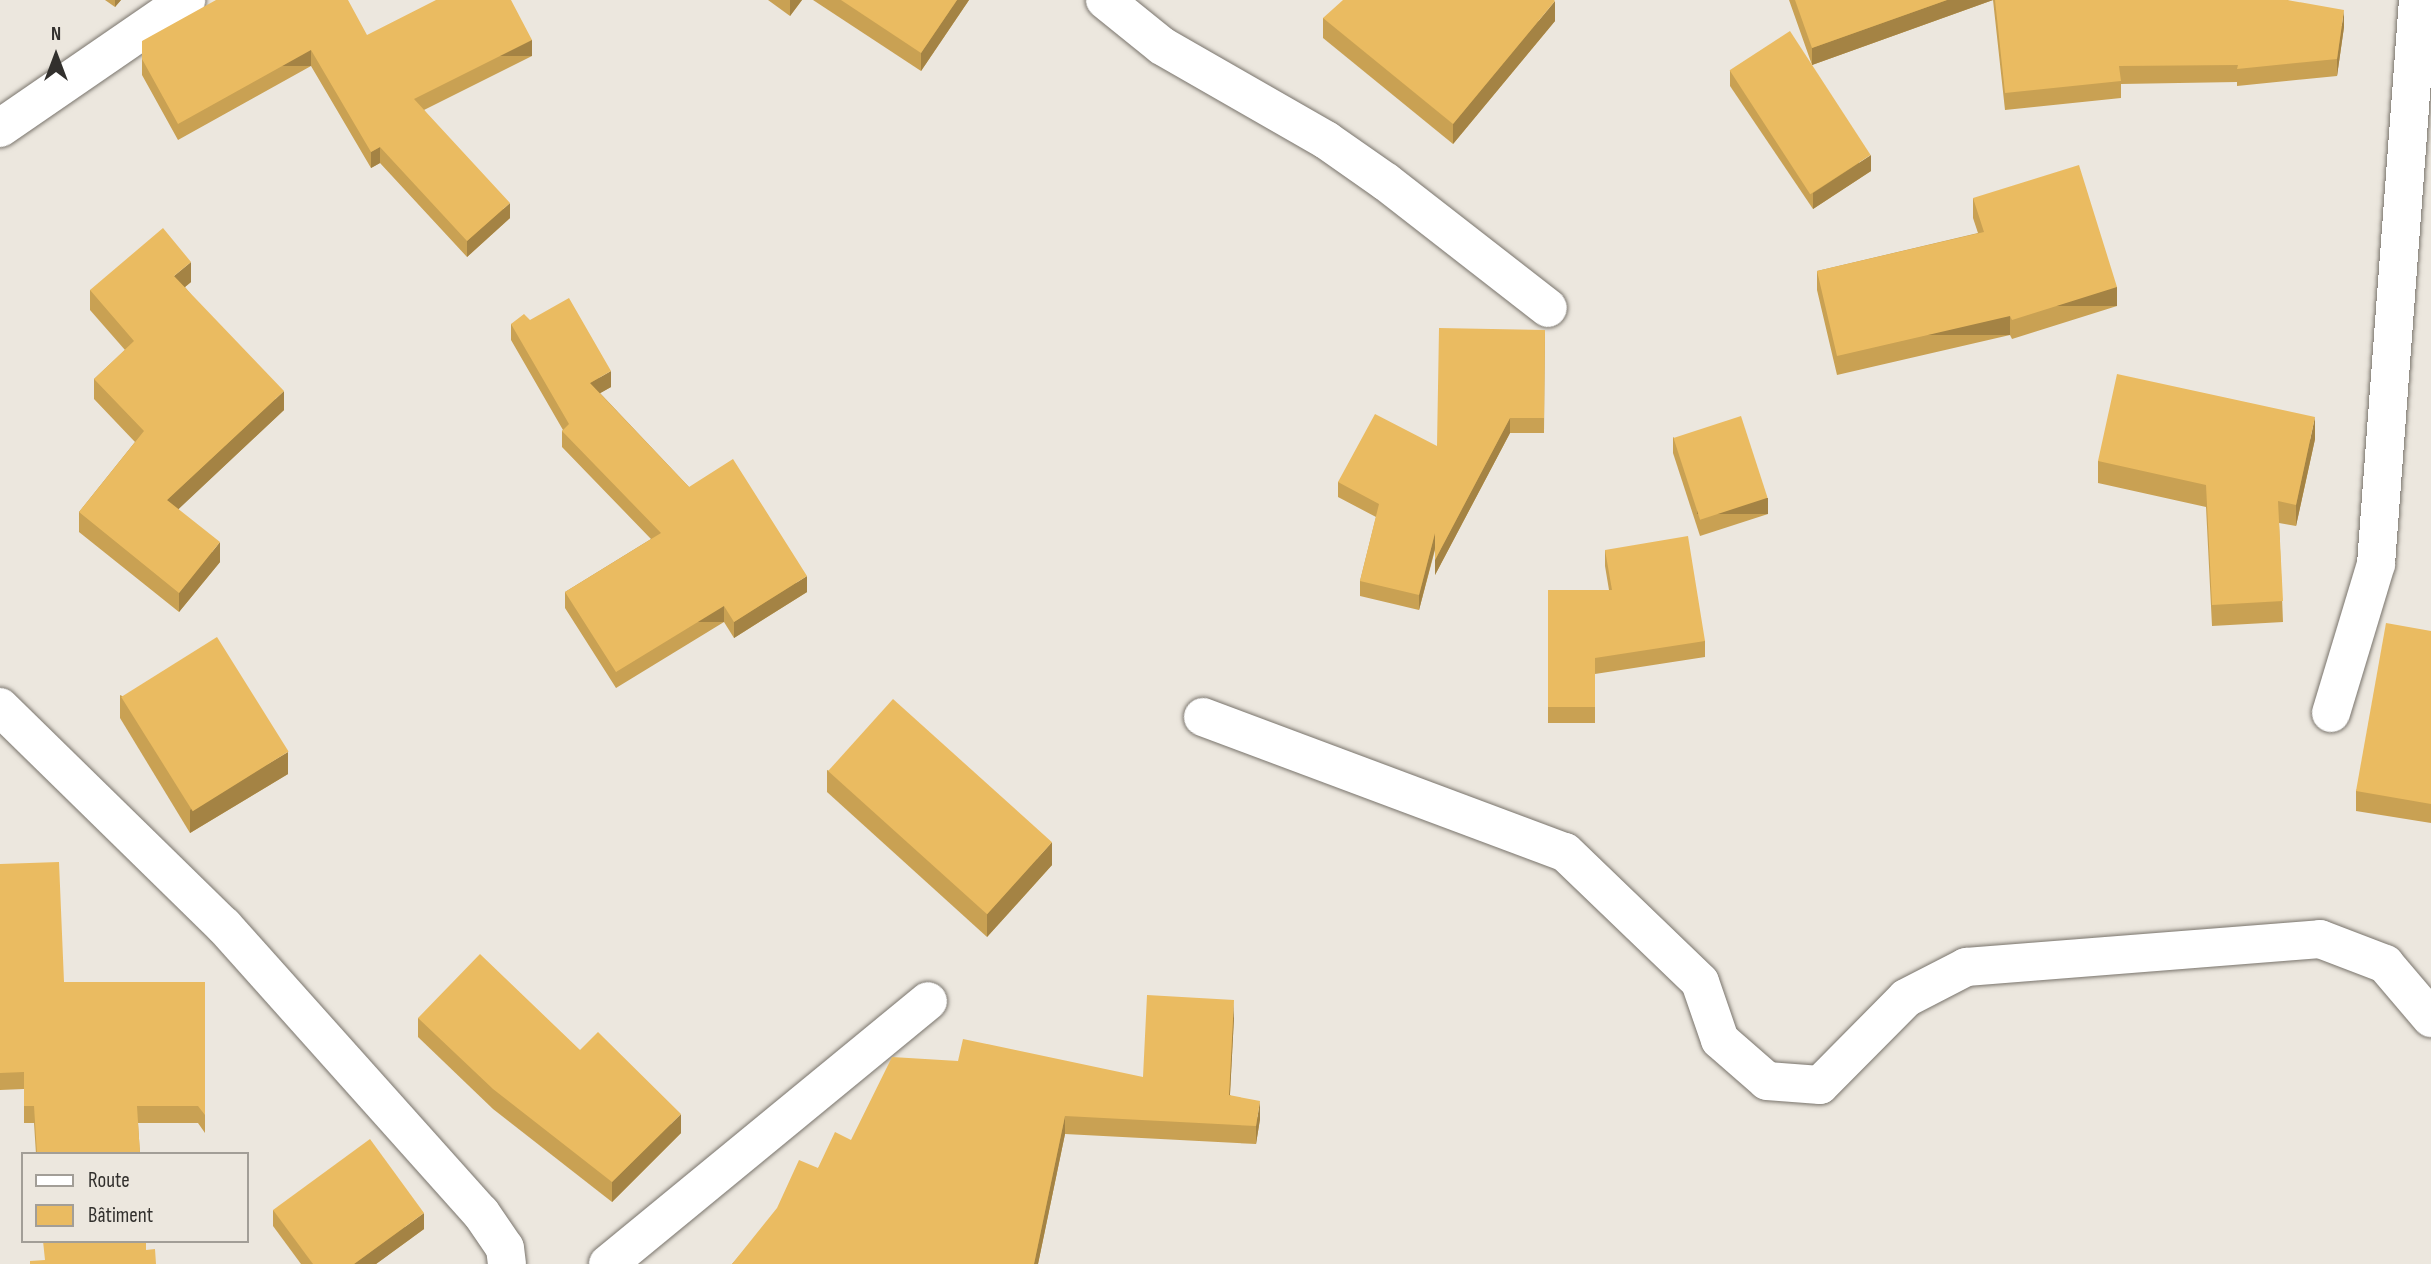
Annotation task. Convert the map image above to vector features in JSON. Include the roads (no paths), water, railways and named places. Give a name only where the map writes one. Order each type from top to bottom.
[{"type":"street","points":[[0,128],[186,0]]},
{"type":"street","points":[[1105,0],[1161,46],[1336,147],[1548,308]]},
{"type":"street","points":[[2331,713],[2376,564],[2418,0]]},
{"type":"street","points":[[0,707],[224,926],[481,1213],[505,1248],[507,1264]]},
{"type":"street","points":[[1203,718],[1565,852],[1700,982],[1720,1040],[1767,1081],[1820,1085],[1906,998],[1966,967],[2320,939],[2385,964],[2431,1018]]},
{"type":"street","points":[[608,1264],[928,1001]]}]
